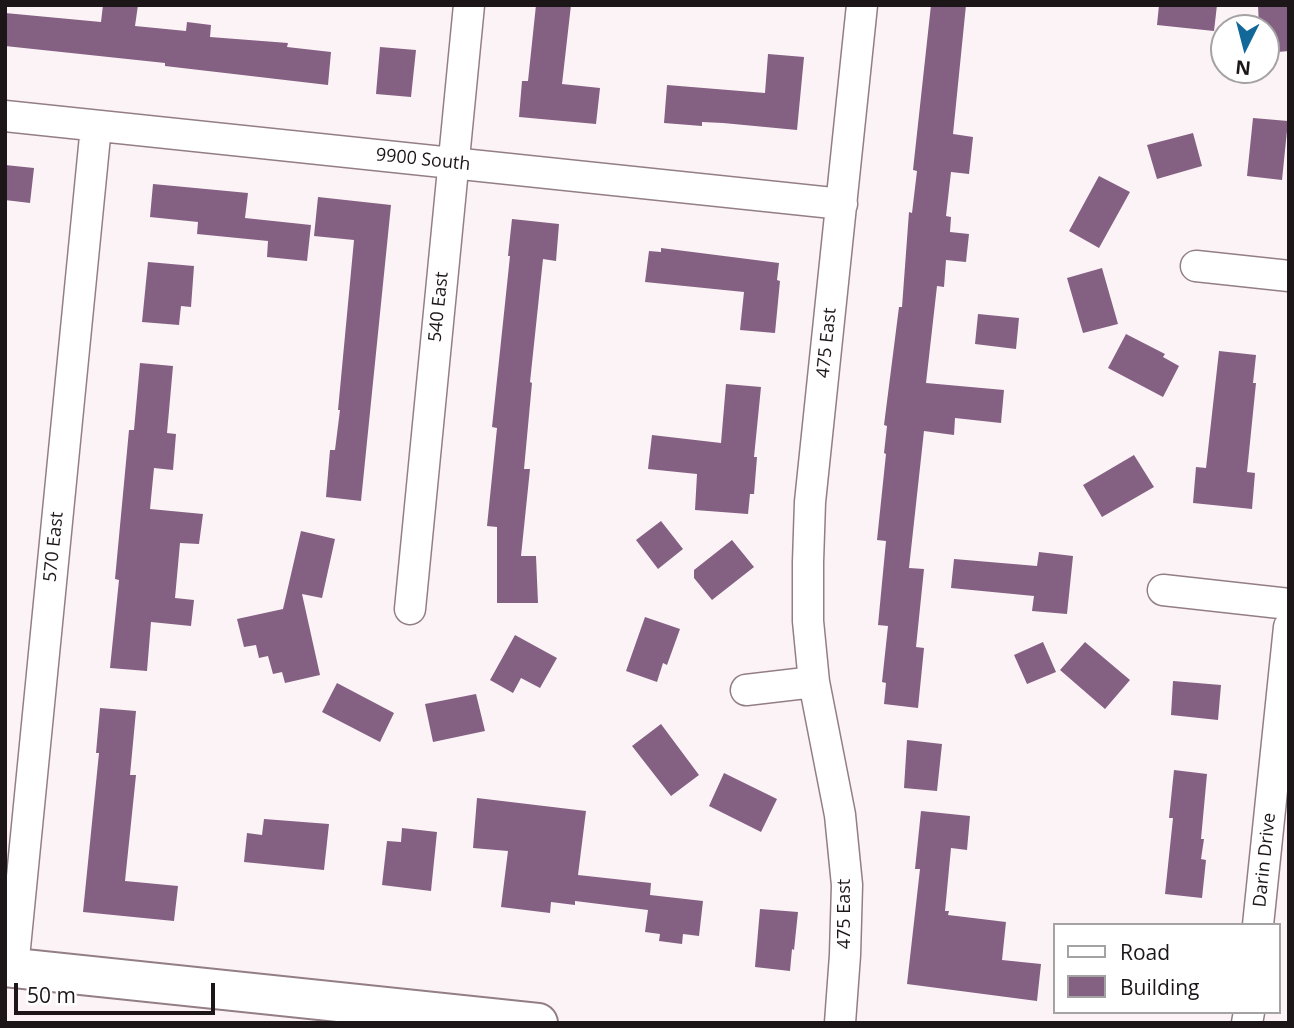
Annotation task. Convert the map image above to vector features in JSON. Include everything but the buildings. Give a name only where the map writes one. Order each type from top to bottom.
[{"type":"main road","points":[[9,967],[538,1023]]},
{"type":"street","name":"540 East","points":[[410,609],[469,5]]},
{"type":"street","name":"475 East","points":[[840,1023],[847,885],[840,815],[814,682],[808,621],[810,502],[862,5]]},
{"type":"street","name":"9900 South","points":[[5,116],[842,204]]},
{"type":"street","name":"570 East","points":[[9,967],[96,125]]},
{"type":"street","points":[[1196,266],[1289,276]]},
{"type":"street","points":[[1163,590],[1289,604]]},
{"type":"street","name":"Darin Drive","points":[[1258,923],[1289,627]]},
{"type":"street","points":[[747,690],[814,682]]}]
